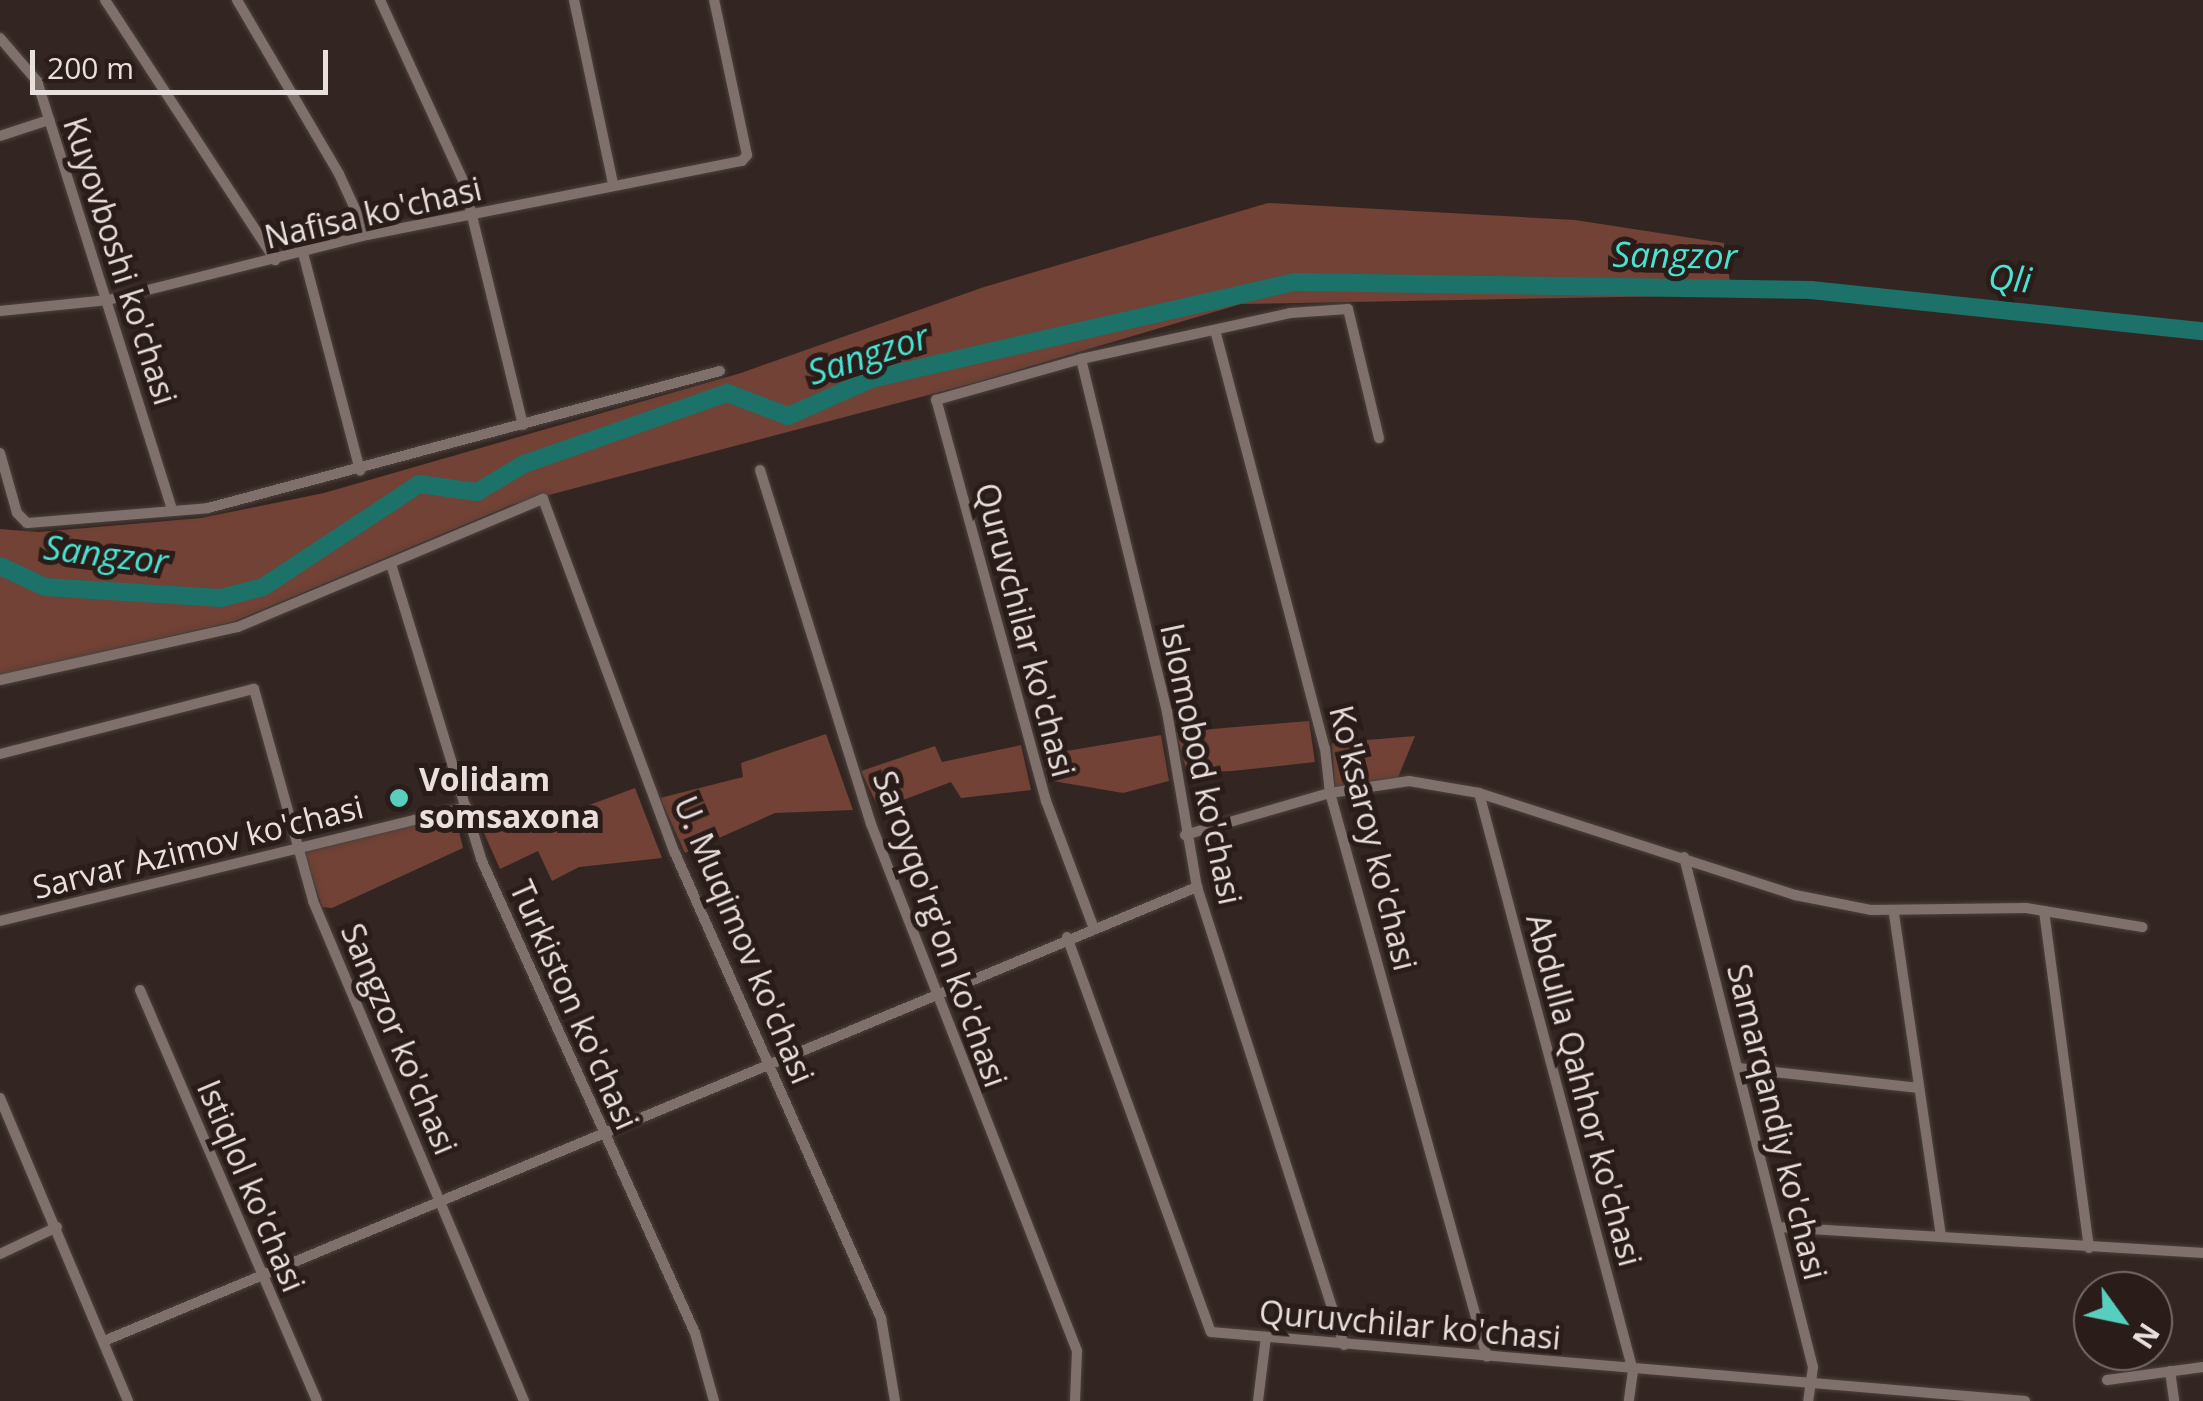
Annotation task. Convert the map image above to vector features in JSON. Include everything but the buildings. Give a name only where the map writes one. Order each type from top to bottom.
[{"type":"street","points":[[105,0],[275,260]]},
{"type":"street","points":[[237,0],[339,174],[367,235]]},
{"type":"street","points":[[380,0],[464,183],[523,425]]},
{"type":"street","points":[[574,0],[613,184]]},
{"type":"street","name":"Nafisa ko'chasi","points":[[0,311],[108,300],[367,235],[742,160],[746,149],[714,0]]},
{"type":"street","name":"Kuyovboshi ko'chasi","points":[[0,38],[37,82],[172,510]]},
{"type":"street","points":[[0,136],[49,120]]},
{"type":"street","points":[[303,253],[360,471]]},
{"type":"street","points":[[1081,359],[1290,312],[1348,309],[1378,438]]},
{"type":"street","name":"Ko'ksaroy ko'chasi","points":[[1215,330],[1326,748],[1330,793],[1487,1357]]},
{"type":"street","name":"Quruvchilar ko'chasi","points":[[1081,359],[936,400],[1046,801],[1093,926]]},
{"type":"street","name":"Islomobod ko'chasi","points":[[1081,359],[1167,712],[1185,835],[1198,888],[1344,1346]]},
{"type":"street","points":[[0,453],[17,513],[27,523],[208,508],[360,471],[720,371]]},
{"type":"street","name":"Saroyqo'rg'on ko'chasi","points":[[760,470],[871,824],[933,992],[1077,1351],[1075,1401]]},
{"type":"street","name":"U. Muqimov ko'chasi","points":[[391,564],[543,499],[675,852],[880,1318],[894,1401]]},
{"type":"street","points":[[0,680],[238,627],[391,564]]},
{"type":"street","name":"Turkiston ko'chasi","points":[[391,564],[482,859],[695,1333],[714,1401]]},
{"type":"street","name":"Sangzor ko'chasi","points":[[0,754],[254,689],[294,849],[524,1401]]},
{"type":"street","points":[[1185,835],[1330,793],[1410,780],[1479,793],[1795,895],[1894,914],[2044,912],[2142,927]]},
{"type":"street","name":"Abdulla Qahhor ko'chasi","points":[[1479,793],[1633,1371],[1629,1401]]},
{"type":"street","name":"Sarvar Azimov ko'chasi","points":[[0,921],[466,807]]},
{"type":"street","name":"Samarqandiy ko'chasi","points":[[1684,857],[1812,1366],[1808,1401]]},
{"type":"street","points":[[104,1341],[933,992],[1198,888]]},
{"type":"street","points":[[2044,912],[2090,1248]]},
{"type":"street","points":[[1894,914],[1941,1236]]},
{"type":"street","name":"Quruvchilar ko'chasi","points":[[1066,937],[1211,1332],[1633,1371],[2025,1401]]},
{"type":"street","name":"Istiqlol ko'chasi","points":[[140,990],[317,1401]]},
{"type":"street","points":[[1738,1068],[1919,1088]]},
{"type":"street","points":[[0,1098],[128,1401]]},
{"type":"street","points":[[0,1254],[57,1226]]},
{"type":"street","points":[[1778,1227],[2203,1253]]},
{"type":"street","points":[[1258,1401],[1266,1338]]},
{"type":"street","points":[[2173,1371],[2203,1367]]},
{"type":"street","points":[[2108,1380],[2170,1371],[2174,1401]]},
{"type":"shaded area","points":[[1268,203],[1575,220],[1724,243],[1732,295],[1241,304],[974,383],[511,505],[233,622],[0,675],[0,529],[39,532],[201,518],[324,493],[741,373],[984,287]]},
{"type":"shaded area","points":[[1309,721],[1315,762],[1232,771],[1187,773],[1176,732]]},
{"type":"shaded area","points":[[826,734],[853,810],[775,813],[685,853],[660,798],[743,777],[741,763]]},
{"type":"shaded area","points":[[1161,735],[1169,781],[1123,793],[1047,780],[1043,755]]},
{"type":"shaded area","points":[[1415,736],[1397,780],[1335,789],[1332,743]]},
{"type":"shaded area","points":[[1021,745],[1031,790],[961,798],[951,782],[879,809],[861,771],[935,746],[942,762]]},
{"type":"shaded area","points":[[635,788],[662,858],[579,867],[552,881],[538,851],[500,869],[483,831],[565,814]]},
{"type":"shaded area","points":[[455,815],[463,848],[332,908],[322,907],[304,852]]},
{"type":"waterway","name":"Sangzor","points":[[0,566],[45,587],[221,598],[263,587],[419,484],[477,492],[524,464],[727,393],[788,416],[871,379],[1293,282],[1811,290],[2203,331]]},
{"type":"place","name":"Volidam somsaxona","points":[[399,798]]},
{"type":"water label","name":"Qli","points":[[2010,278]]}]
